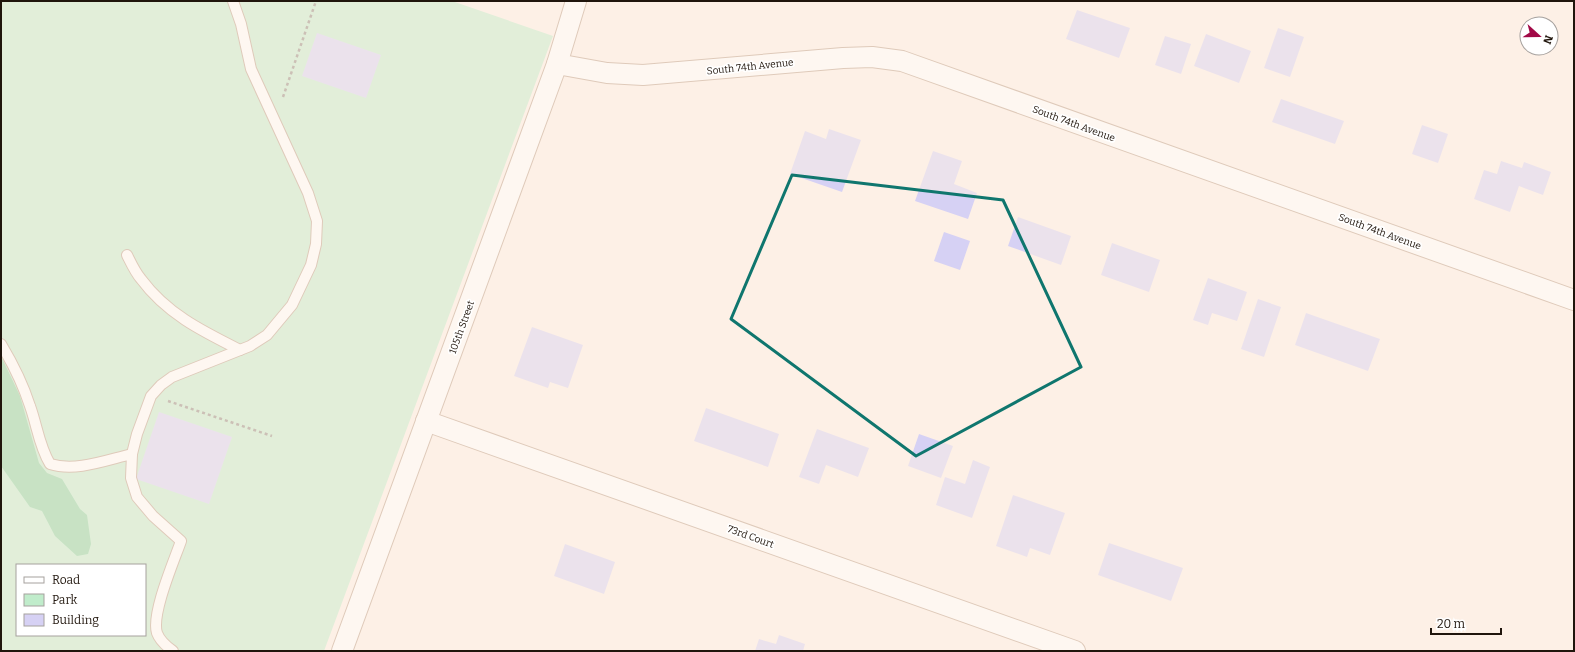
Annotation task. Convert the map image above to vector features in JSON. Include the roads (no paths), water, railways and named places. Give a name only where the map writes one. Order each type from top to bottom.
[{"type":"street","name":"105th Street","points":[[342,651],[557,64],[576,1]]},
{"type":"street","name":"South 74th Avenue","points":[[557,64],[607,73],[643,75],[843,58],[872,57],[902,61],[1574,300]]},
{"type":"street","name":"73rd Court","points":[[426,421],[1075,651]]},
{"type":"lane","points":[[173,651],[163,643],[157,632],[156,617],[160,601],[182,541],[153,516],[137,497],[131,478],[132,454],[144,410],[151,396],[161,385],[172,377],[250,346],[267,335],[292,305],[311,265],[316,244],[317,221],[308,193],[251,69],[241,24],[233,1]]},
{"type":"lane","points":[[127,255],[140,278],[156,298],[176,315],[240,350]]},
{"type":"lane","points":[[1,344],[14,365],[30,406],[44,454],[50,464],[59,467],[74,467],[132,454]]}]
